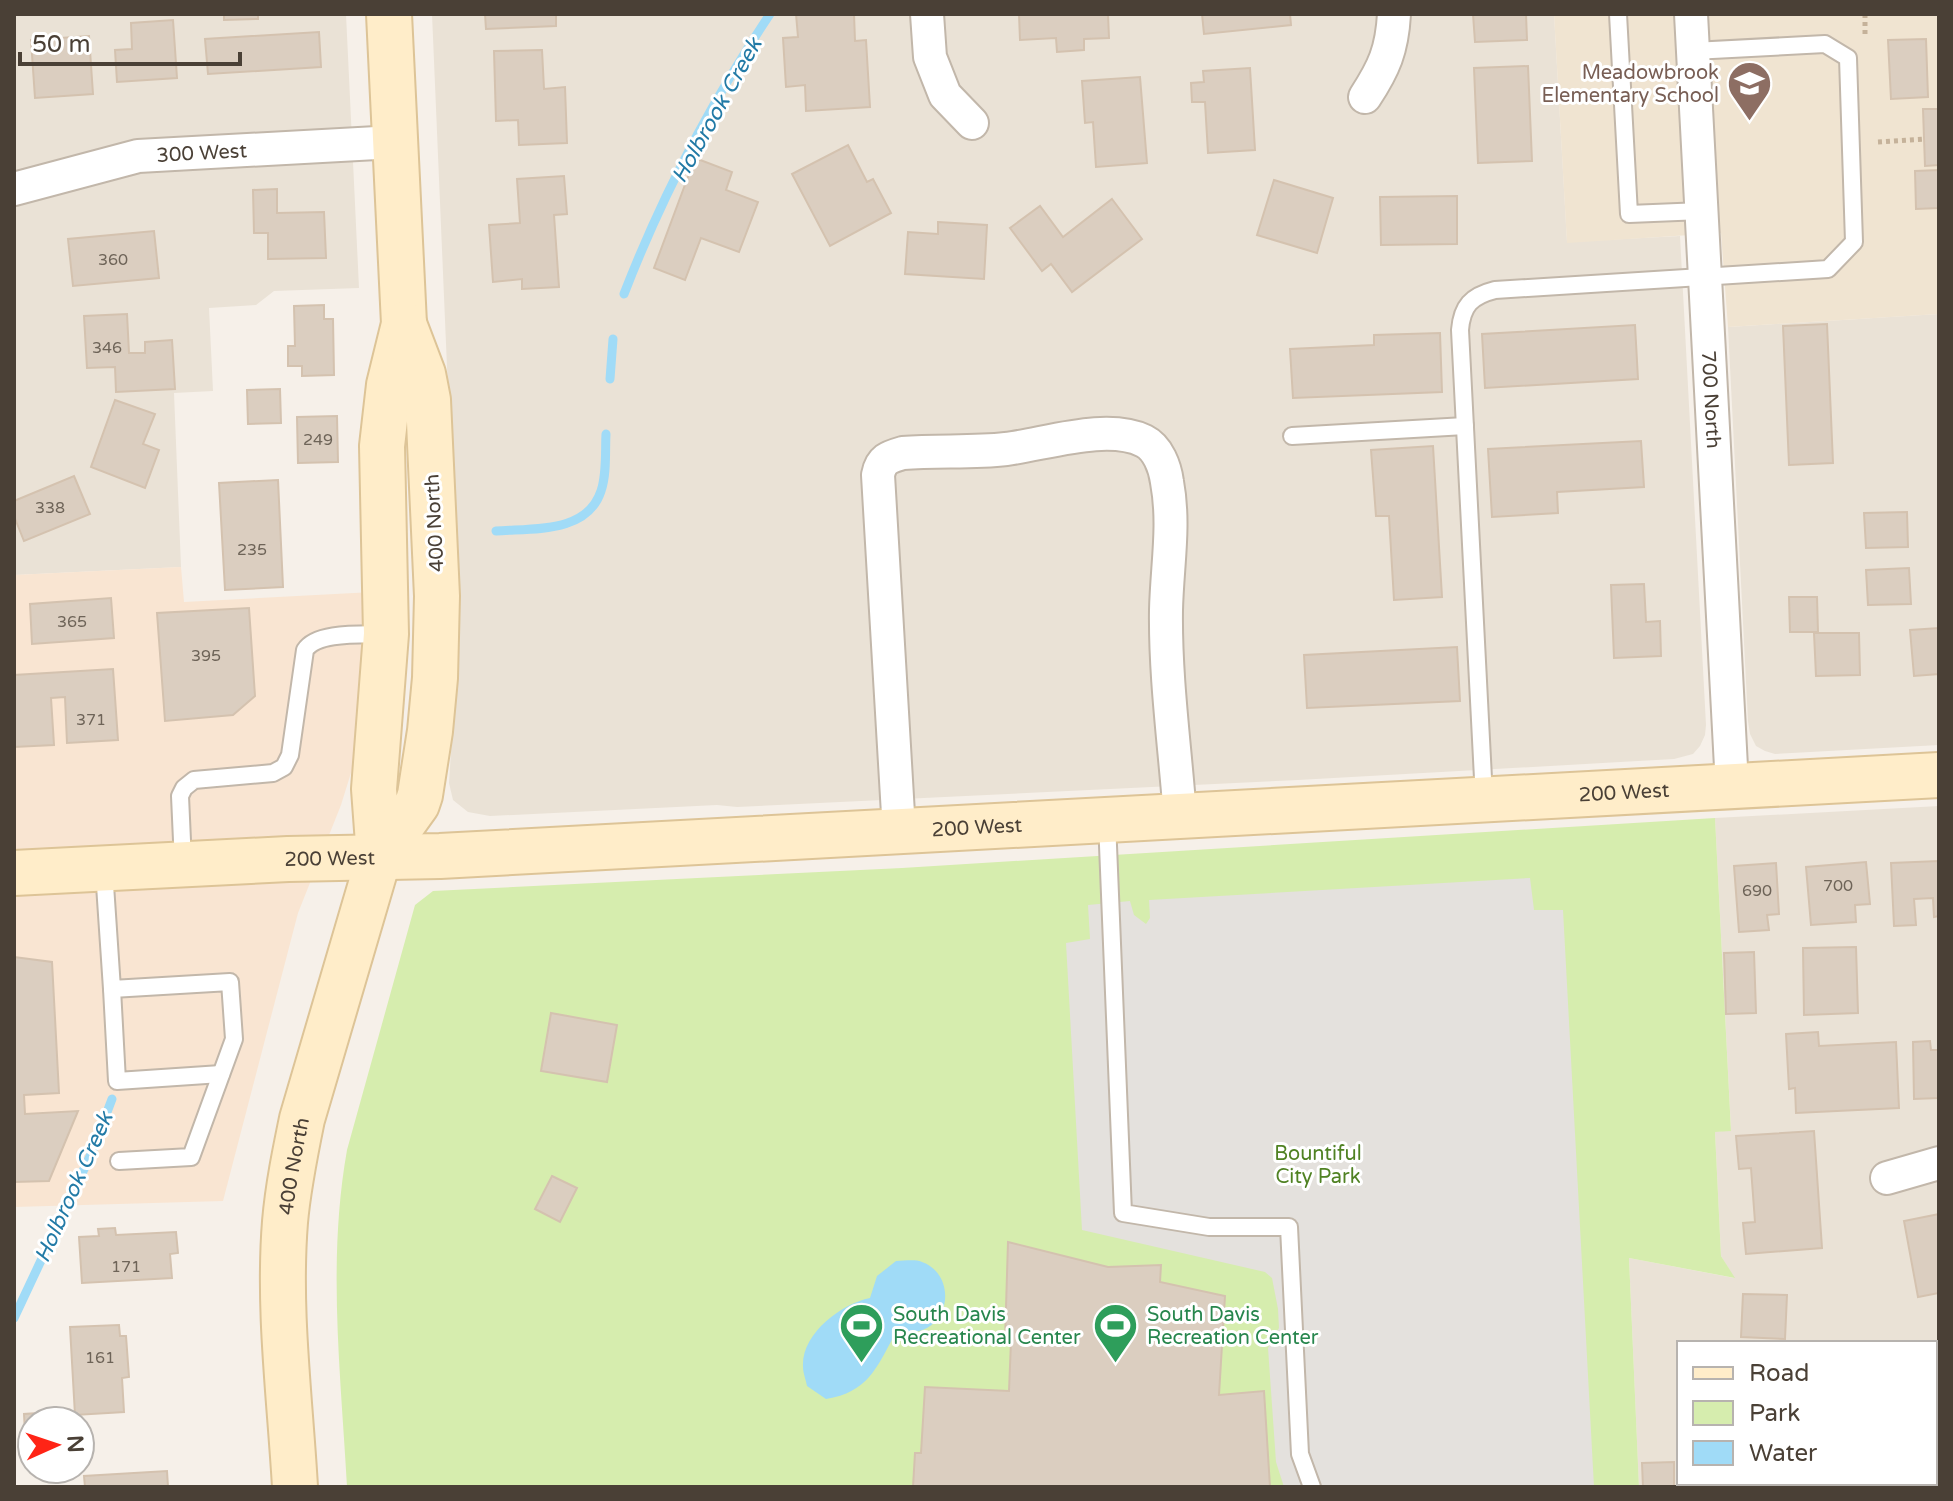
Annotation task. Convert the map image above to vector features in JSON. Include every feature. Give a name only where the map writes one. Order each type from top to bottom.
[{"type":"main road","name":"400 North","points":[[379,857],[374,789],[386,634],[382,446],[389,385],[404,324],[389,14]]},
{"type":"main road","name":"400 North","points":[[295,1487],[283,1290],[289,1189],[302,1119],[379,857],[417,804],[430,731],[435,678],[437,596],[428,400],[423,374],[404,324]]},
{"type":"main road","name":"200 West","points":[[14,873],[440,856],[1939,775]]},
{"type":"street","points":[[927,14],[930,57],[945,95],[972,123]]},
{"type":"street","points":[[1365,97],[1383,70],[1393,40],[1394,14]]},
{"type":"street","name":"700 North","points":[[1691,14],[1732,786]]},
{"type":"street","name":"300 West","points":[[14,189],[138,156],[395,142]]},
{"type":"street","points":[[899,831],[878,475],[880,464],[903,453],[1006,449],[1108,435],[1129,436],[1147,442],[1163,465],[1167,482],[1172,543],[1166,610],[1167,646],[1180,816]]},
{"type":"street","points":[[1887,1178],[1939,1163]]},
{"type":"lane","points":[[1618,14],[1629,214],[1702,211]]},
{"type":"lane","points":[[1484,800],[1461,315],[1468,302],[1495,290],[1828,269],[1854,242],[1848,58],[1825,44],[1693,51]]},
{"type":"lane","points":[[1292,436],[1465,426]]},
{"type":"lane","points":[[183,865],[180,796],[184,788],[194,780],[273,773],[284,767],[290,755],[305,650],[309,644],[322,637],[386,634]]},
{"type":"lane","points":[[1107,820],[1123,1213],[1209,1227],[1289,1227],[1300,1454],[1312,1487]]},
{"type":"lane","points":[[104,868],[117,1081],[221,1074]]},
{"type":"lane","points":[[112,989],[230,982],[234,1039],[191,1157],[119,1161]]},
{"type":"path","points":[[1865,14],[1865,36]]},
{"type":"path","points":[[1878,142],[1924,139]]},
{"type":"shaded area","points":[[14,14],[346,14],[359,288],[274,291],[256,305],[209,308],[213,391],[174,393],[181,567],[14,575]]},
{"type":"shaded area","points":[[432,14],[1554,14],[1567,242],[1680,236],[1706,725],[1700,746],[1693,754],[1674,759],[1298,780],[737,807],[717,805],[490,816],[468,812],[453,800],[449,783],[457,658],[456,579]]},
{"type":"shaded area","name":"Meadowbrook Elementary School","points":[[1554,14],[1939,14],[1939,314],[1728,327],[1721,233],[1567,243]]},
{"type":"shaded area","points":[[1939,314],[1939,745],[1775,754],[1765,751],[1756,746],[1748,721],[1728,327]]},
{"type":"shaded area","points":[[181,567],[184,602],[373,592],[359,747],[341,805],[298,913],[223,1201],[14,1207],[14,575]]},
{"type":"shaded area","points":[[1939,806],[1939,1487],[1639,1487],[1629,1258],[1734,1278],[1721,1256],[1715,1132],[1731,1130],[1715,818]]},
{"type":"shaded area","points":[[1530,878],[1534,910],[1563,910],[1594,1487],[1284,1487],[1276,1462],[1268,1348],[1279,1328],[1272,1278],[1265,1272],[1082,1230],[1066,943],[1090,939],[1088,905],[1130,901],[1134,915],[1146,924],[1150,918],[1149,900]]},
{"type":"green space","name":"Bountiful City Park","points":[[1715,818],[1731,1131],[1715,1132],[1721,1256],[1735,1278],[1629,1258],[1639,1487],[347,1487],[337,1276],[341,1192],[347,1150],[415,905],[433,891],[902,868]]},
{"type":"water","points":[[896,1261],[919,1261],[932,1267],[939,1275],[945,1294],[941,1313],[927,1328],[895,1334],[876,1368],[861,1385],[840,1396],[826,1399],[807,1386],[803,1367],[809,1343],[825,1322],[847,1307],[870,1298],[877,1276]]},
{"type":"building","points":[[224,14],[258,14],[258,19],[224,20]]},
{"type":"building","points":[[485,14],[556,14],[556,26],[486,29]]},
{"type":"building","points":[[796,14],[854,14],[855,41],[866,40],[870,107],[806,111],[805,85],[786,87],[783,38],[798,37]]},
{"type":"building","points":[[1019,14],[1108,14],[1109,38],[1084,39],[1084,50],[1057,52],[1056,38],[1020,40]]},
{"type":"building","points":[[1202,14],[1290,14],[1291,25],[1204,34]]},
{"type":"building","points":[[1473,14],[1526,14],[1527,40],[1475,42]]},
{"type":"building","points":[[173,20],[177,78],[117,82],[115,50],[132,49],[131,23]]},
{"type":"building","points":[[319,32],[321,67],[208,74],[205,39]]},
{"type":"building","points":[[89,36],[93,94],[35,98],[31,40]]},
{"type":"building","points":[[1926,39],[1928,97],[1891,99],[1888,40]]},
{"type":"building","points":[[542,50],[544,89],[565,87],[567,143],[519,145],[518,120],[496,121],[494,51]]},
{"type":"building","points":[[1528,66],[1532,161],[1478,163],[1474,68]]},
{"type":"building","points":[[1250,68],[1255,150],[1208,153],[1205,102],[1192,102],[1191,83],[1204,82],[1203,71]]},
{"type":"building","points":[[1140,77],[1147,163],[1096,167],[1093,122],[1085,123],[1082,81]]},
{"type":"building","points":[[1923,109],[1939,109],[1939,165],[1925,166]]},
{"type":"building","points":[[848,145],[867,182],[873,179],[891,213],[830,246],[792,174]]},
{"type":"building","points":[[695,158],[732,172],[726,190],[758,202],[739,252],[701,238],[685,280],[654,268]]},
{"type":"building","points":[[1939,170],[1939,208],[1916,209],[1915,171]]},
{"type":"building","points":[[564,176],[567,214],[554,215],[559,287],[522,289],[522,279],[493,282],[489,225],[520,223],[517,179]]},
{"type":"building","points":[[1274,180],[1333,198],[1317,253],[1257,235]]},
{"type":"building","points":[[277,189],[277,213],[324,212],[326,258],[268,259],[268,233],[254,233],[253,190]]},
{"type":"building","points":[[1457,196],[1457,244],[1381,245],[1380,197]]},
{"type":"building","points":[[1112,199],[1142,239],[1072,292],[1051,264],[1042,271],[1010,228],[1040,206],[1063,237]]},
{"type":"building","points":[[938,222],[987,225],[984,279],[905,274],[908,232],[938,234]]},
{"type":"building","points":[[154,231],[159,278],[73,286],[68,239]]},
{"type":"building","points":[[324,305],[324,319],[333,319],[334,375],[302,376],[302,366],[288,366],[288,346],[295,346],[294,306]]},
{"type":"building","points":[[127,314],[129,353],[145,353],[145,342],[172,340],[175,389],[116,392],[115,367],[87,368],[84,316]]},
{"type":"building","points":[[1827,324],[1833,463],[1789,465],[1783,326]]},
{"type":"building","points":[[1635,325],[1638,379],[1485,388],[1482,334]]},
{"type":"building","points":[[1440,333],[1442,392],[1293,398],[1290,349],[1374,345],[1374,335]]},
{"type":"building","points":[[280,389],[281,423],[248,424],[247,390]]},
{"type":"building","points":[[115,400],[155,414],[143,444],[159,450],[145,488],[91,467]]},
{"type":"building","points":[[337,416],[338,462],[298,463],[297,417]]},
{"type":"building","points":[[1641,441],[1644,487],[1557,492],[1558,513],[1492,517],[1488,449]]},
{"type":"building","points":[[1433,446],[1442,597],[1394,600],[1389,516],[1376,516],[1371,450]]},
{"type":"building","points":[[74,476],[90,514],[24,541],[14,516],[14,501]]},
{"type":"building","points":[[278,480],[283,587],[225,590],[219,483]]},
{"type":"building","points":[[1907,512],[1908,547],[1866,548],[1864,513]]},
{"type":"building","points":[[1909,568],[1911,604],[1868,605],[1866,570]]},
{"type":"building","points":[[1644,584],[1646,622],[1660,621],[1661,656],[1614,658],[1611,585]]},
{"type":"building","points":[[1789,597],[1817,597],[1818,632],[1790,632]]},
{"type":"building","points":[[111,598],[114,638],[32,644],[30,604]]},
{"type":"building","points":[[249,608],[255,696],[233,715],[165,721],[157,613]]},
{"type":"building","points":[[1939,628],[1939,674],[1914,676],[1910,630]]},
{"type":"building","points":[[1814,633],[1859,633],[1860,675],[1816,676]]},
{"type":"building","points":[[1457,647],[1460,701],[1307,708],[1304,655]]},
{"type":"building","points":[[113,669],[118,740],[67,743],[65,697],[51,698],[54,745],[14,747],[14,675]]},
{"type":"building","points":[[1939,861],[1939,916],[1934,917],[1933,898],[1914,899],[1916,925],[1894,926],[1891,863]]},
{"type":"building","points":[[1866,862],[1870,904],[1855,905],[1856,922],[1811,925],[1806,867]]},
{"type":"building","points":[[1776,863],[1779,914],[1767,915],[1769,930],[1739,932],[1734,866]]},
{"type":"building","points":[[1856,947],[1858,1013],[1804,1015],[1803,948]]},
{"type":"building","points":[[1754,952],[1756,1013],[1726,1014],[1724,953]]},
{"type":"building","points":[[14,957],[52,962],[59,1093],[24,1095],[25,1114],[78,1111],[49,1181],[14,1182]]},
{"type":"building","points":[[551,1013],[617,1025],[607,1082],[541,1071]]},
{"type":"building","points":[[1818,1032],[1819,1046],[1896,1042],[1899,1108],[1796,1113],[1795,1088],[1789,1089],[1786,1034]]},
{"type":"building","points":[[1930,1041],[1931,1050],[1939,1050],[1939,1098],[1914,1099],[1913,1042]]},
{"type":"building","points":[[1814,1131],[1822,1248],[1746,1254],[1743,1223],[1755,1222],[1751,1168],[1739,1169],[1736,1136]]},
{"type":"building","points":[[552,1176],[577,1188],[560,1222],[535,1209]]},
{"type":"building","points":[[1939,1214],[1939,1293],[1918,1297],[1904,1221]]},
{"type":"building","points":[[115,1228],[116,1235],[176,1232],[178,1253],[170,1254],[172,1278],[82,1283],[79,1237],[99,1236],[98,1229]]},
{"type":"building","name":"South Davis Recreation Center","points":[[1008,1242],[1108,1267],[1161,1265],[1160,1282],[1225,1296],[1219,1395],[1264,1391],[1270,1487],[913,1487],[915,1453],[921,1453],[925,1387],[1009,1391],[1011,1341],[1005,1340]]},
{"type":"building","points":[[1743,1294],[1787,1295],[1785,1339],[1741,1337]]},
{"type":"building","points":[[119,1325],[120,1336],[126,1336],[129,1377],[122,1378],[124,1412],[96,1414],[96,1405],[74,1405],[70,1327]]},
{"type":"building","points":[[1937,1373],[1939,1373],[1937,1426]]},
{"type":"building","points":[[1937,1453],[1939,1453],[1937,1485]]},
{"type":"building","points":[[1674,1462],[1674,1487],[1643,1487],[1642,1463]]},
{"type":"building","points":[[167,1471],[168,1487],[85,1487],[96,1485],[96,1475]]},
{"type":"waterway","name":"Holbrook Creek","points":[[624,294],[689,150],[770,14]]},
{"type":"waterway","points":[[610,379],[613,339]]},
{"type":"waterway","points":[[496,531],[557,526],[584,515],[594,505],[603,484],[606,434]]},
{"type":"waterway","name":"Holbrook Creek","points":[[14,1318],[92,1152],[112,1099]]},
{"type":"place","name":"Meadowbrook Elementary School","points":[[1750,123]]},
{"type":"place","name":"South Davis Recreational Center","points":[[862,1364]]},
{"type":"place","name":"South Davis Recreation Center","points":[[1116,1364]]}]
